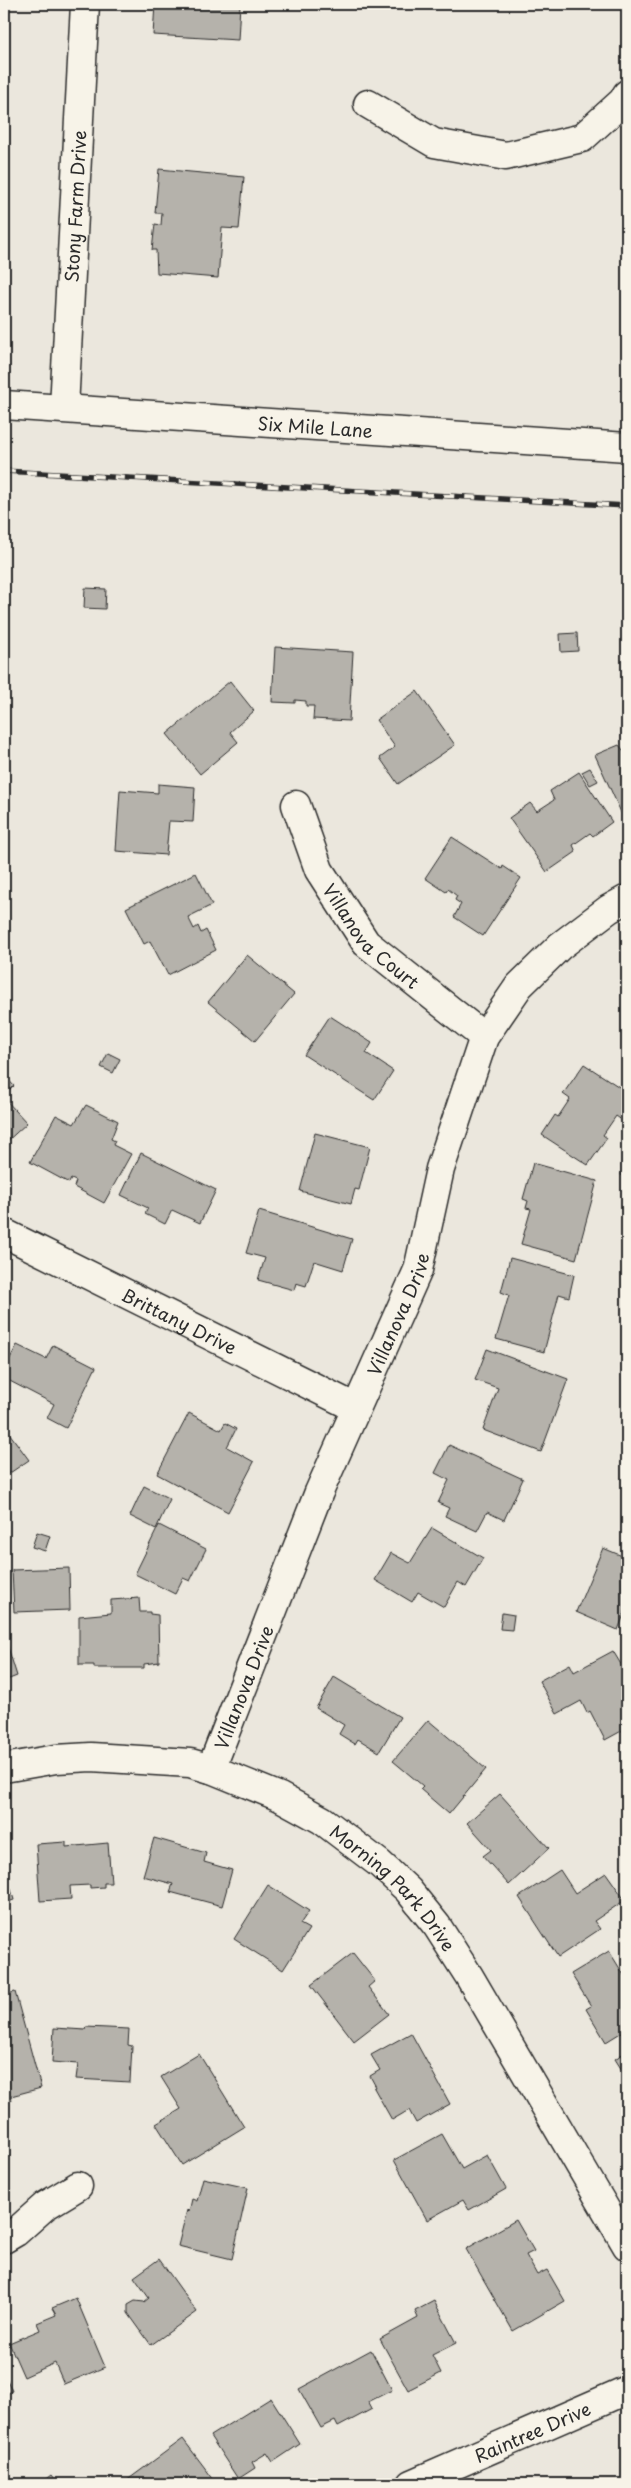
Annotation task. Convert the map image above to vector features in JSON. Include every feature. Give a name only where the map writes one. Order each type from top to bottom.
[{"type":"street","name":"Stony Farm Drive","points":[[64,408],[85,4]]},
{"type":"street","points":[[368,104],[434,142],[506,156],[582,138],[623,101],[627,94]]},
{"type":"street","name":"Six Mile Lane","points":[[4,405],[627,447]]},
{"type":"street","name":"Villanova Court","points":[[296,805],[319,870],[366,942],[484,1037]]},
{"type":"street","name":"Villanova Drive","points":[[211,1769],[319,1492],[418,1270],[440,1169],[484,1037],[519,986],[560,946],[609,909],[627,899]]},
{"type":"street","name":"Brittany Drive","points":[[4,1233],[356,1408]]},
{"type":"street","name":"Morning Park Drive","points":[[4,1768],[56,1759],[91,1757],[190,1763],[211,1769],[280,1797],[322,1820],[380,1864],[408,1890],[438,1926],[470,1976],[627,2246]]},
{"type":"street","points":[[4,2239],[16,2232],[45,2206],[78,2186]]},
{"type":"street","name":"Raintree Drive","points":[[411,2484],[627,2390]]},
{"type":"building","points":[[4,4],[11,4],[10,9],[5,9],[4,23]]},
{"type":"building","points":[[155,4],[240,4],[238,40],[153,35]]},
{"type":"building","points":[[159,169],[244,177],[239,229],[222,228],[218,278],[157,273],[156,250],[152,250],[155,224],[161,225],[162,213],[155,213]]},
{"type":"building","points":[[85,588],[106,589],[105,609],[84,608]]},
{"type":"building","points":[[577,633],[578,651],[561,652],[560,634]]},
{"type":"building","points":[[275,647],[353,652],[349,721],[313,719],[314,706],[306,706],[306,701],[295,700],[295,703],[272,702]]},
{"type":"building","points":[[230,681],[254,711],[230,732],[238,742],[200,774],[167,734]]},
{"type":"building","points":[[417,691],[455,745],[398,784],[380,758],[395,747],[376,720]]},
{"type":"building","points":[[619,745],[627,755],[627,817],[624,819],[595,755]]},
{"type":"building","points":[[590,768],[598,781],[590,785],[582,772]]},
{"type":"building","points":[[579,772],[612,822],[593,836],[590,833],[573,845],[576,852],[547,872],[509,818],[530,803],[537,811],[554,800],[550,791]]},
{"type":"building","points":[[158,784],[195,787],[193,822],[169,821],[166,855],[116,851],[120,790],[158,793]]},
{"type":"building","points":[[452,837],[502,869],[503,866],[521,878],[483,936],[454,917],[461,904],[455,900],[457,896],[448,889],[446,892],[425,878]]},
{"type":"building","points":[[196,873],[212,905],[188,917],[194,929],[198,926],[201,933],[206,930],[216,950],[168,975],[150,941],[144,944],[126,908]]},
{"type":"building","points":[[247,955],[294,994],[255,1041],[208,1002]]},
{"type":"building","points":[[330,1016],[372,1043],[366,1053],[393,1071],[374,1100],[304,1055]]},
{"type":"building","points":[[108,1053],[120,1059],[113,1073],[101,1067]]},
{"type":"building","points":[[584,1064],[627,1092],[627,1115],[623,1121],[616,1116],[603,1135],[607,1138],[588,1165],[542,1135],[555,1115],[558,1117],[570,1099],[563,1094]]},
{"type":"building","points":[[4,1075],[14,1086],[4,1096]]},
{"type":"building","points":[[4,1098],[27,1123],[4,1144]]},
{"type":"building","points":[[86,1105],[118,1121],[111,1139],[115,1141],[113,1145],[131,1154],[104,1203],[74,1187],[76,1181],[71,1179],[69,1183],[30,1162],[56,1115],[74,1124]]},
{"type":"building","points":[[315,1133],[370,1147],[359,1190],[355,1189],[351,1204],[300,1191]]},
{"type":"building","points":[[141,1153],[216,1190],[200,1223],[172,1210],[165,1224],[145,1214],[148,1208],[121,1195]]},
{"type":"building","points":[[627,1161],[627,1178],[621,1175]]},
{"type":"building","points":[[533,1163],[597,1181],[576,1259],[521,1244],[531,1209],[526,1208],[528,1201],[523,1199]]},
{"type":"building","points":[[259,1211],[352,1239],[343,1270],[314,1261],[306,1286],[296,1283],[294,1290],[258,1280],[265,1258],[246,1253]]},
{"type":"building","points":[[510,1258],[574,1275],[569,1297],[559,1294],[544,1352],[496,1339],[509,1295],[501,1292]]},
{"type":"building","points":[[17,1345],[46,1359],[53,1345],[96,1367],[66,1428],[47,1418],[54,1404],[4,1378],[4,1370]]},
{"type":"building","points":[[487,1349],[568,1379],[541,1452],[483,1430],[498,1388],[475,1380]]},
{"type":"building","points":[[189,1413],[221,1430],[225,1423],[236,1429],[227,1447],[254,1462],[228,1512],[157,1474]]},
{"type":"building","points":[[4,1426],[29,1460],[4,1477]]},
{"type":"building","points":[[449,1445],[523,1479],[504,1520],[487,1512],[477,1531],[445,1516],[449,1508],[438,1503],[449,1480],[435,1473]]},
{"type":"building","points":[[144,1486],[170,1499],[156,1529],[130,1516]]},
{"type":"building","points":[[159,1525],[206,1549],[190,1581],[183,1578],[175,1594],[135,1574]]},
{"type":"building","points":[[432,1528],[483,1558],[466,1587],[458,1582],[444,1607],[418,1592],[412,1602],[375,1580],[391,1553],[410,1563]]},
{"type":"building","points":[[37,1532],[50,1536],[45,1551],[32,1547]]},
{"type":"building","points":[[603,1548],[627,1558],[627,1607],[618,1630],[576,1612]]},
{"type":"building","points":[[69,1568],[70,1610],[14,1612],[12,1570]]},
{"type":"building","points":[[139,1598],[140,1612],[150,1612],[150,1614],[158,1615],[159,1662],[144,1664],[144,1668],[94,1668],[94,1665],[79,1665],[79,1616],[111,1613],[111,1600]]},
{"type":"building","points":[[502,1613],[514,1615],[512,1630],[500,1629]]},
{"type":"building","points":[[6,1641],[17,1676],[4,1681],[4,1642]]},
{"type":"building","points":[[613,1651],[625,1671],[627,1670],[627,1728],[605,1740],[590,1711],[587,1713],[581,1701],[557,1714],[539,1681],[570,1664],[574,1672]]},
{"type":"building","points":[[334,1677],[400,1717],[379,1752],[358,1739],[355,1744],[339,1734],[344,1725],[316,1708]]},
{"type":"building","points":[[428,1720],[486,1769],[449,1814],[420,1789],[423,1786],[393,1761]]},
{"type":"building","points":[[500,1794],[549,1848],[509,1885],[483,1856],[491,1850],[467,1823]]},
{"type":"building","points":[[154,1838],[206,1853],[204,1862],[232,1870],[222,1906],[170,1892],[173,1884],[143,1876]]},
{"type":"building","points":[[66,1842],[66,1847],[108,1843],[111,1883],[104,1883],[104,1887],[90,1888],[90,1885],[70,1886],[71,1899],[40,1901],[36,1844]]},
{"type":"building","points":[[4,1865],[14,1900],[4,1903]]},
{"type":"building","points":[[560,1870],[575,1893],[606,1873],[625,1900],[594,1921],[600,1929],[558,1957],[519,1897]]},
{"type":"building","points":[[268,1885],[309,1911],[300,1924],[309,1929],[283,1970],[234,1939]]},
{"type":"building","points":[[609,1951],[627,1980],[627,2029],[606,2042],[586,2009],[591,2006],[571,1974]]},
{"type":"building","points":[[353,1953],[375,1981],[368,1987],[389,2014],[354,2041],[311,1985]]},
{"type":"building","points":[[15,1992],[41,2088],[11,2096],[12,2100],[4,2102],[4,1995]]},
{"type":"building","points":[[86,2027],[129,2029],[128,2045],[132,2046],[130,2082],[76,2079],[78,2064],[52,2062],[54,2028],[85,2030]]},
{"type":"building","points":[[411,2033],[450,2104],[416,2123],[409,2110],[392,2120],[374,2088],[376,2087],[370,2076],[380,2070],[371,2055]]},
{"type":"building","points":[[627,2051],[627,2078],[615,2059]]},
{"type":"building","points":[[199,2054],[244,2127],[182,2165],[156,2124],[181,2109],[161,2077]]},
{"type":"building","points":[[442,2134],[462,2169],[487,2155],[506,2189],[469,2210],[463,2200],[427,2220],[394,2160]]},
{"type":"building","points":[[203,2178],[248,2188],[232,2259],[178,2246],[187,2210],[189,2212],[192,2199],[197,2201]]},
{"type":"building","points":[[516,2220],[534,2251],[526,2255],[537,2275],[547,2270],[565,2301],[513,2331],[466,2249]]},
{"type":"building","points":[[159,2259],[197,2312],[151,2345],[128,2313],[128,2305],[135,2301],[144,2302],[149,2298],[134,2277]]},
{"type":"building","points":[[76,2298],[105,2367],[64,2384],[55,2363],[24,2377],[9,2343],[40,2330],[37,2323],[56,2315],[52,2308]]},
{"type":"building","points":[[434,2301],[456,2343],[432,2355],[441,2373],[408,2390],[380,2339],[418,2318],[415,2311]]},
{"type":"building","points":[[371,2350],[392,2390],[368,2402],[372,2409],[338,2427],[335,2421],[321,2428],[299,2389]]},
{"type":"building","points":[[4,2373],[12,2391],[4,2394]]},
{"type":"building","points":[[271,2398],[300,2444],[273,2462],[267,2453],[252,2462],[255,2468],[238,2479],[210,2436]]},
{"type":"building","points":[[183,2439],[217,2484],[122,2484]]},
{"type":"building","points":[[51,2475],[58,2484],[39,2484]]},
{"type":"railway","points":[[4,471],[627,506]]}]
